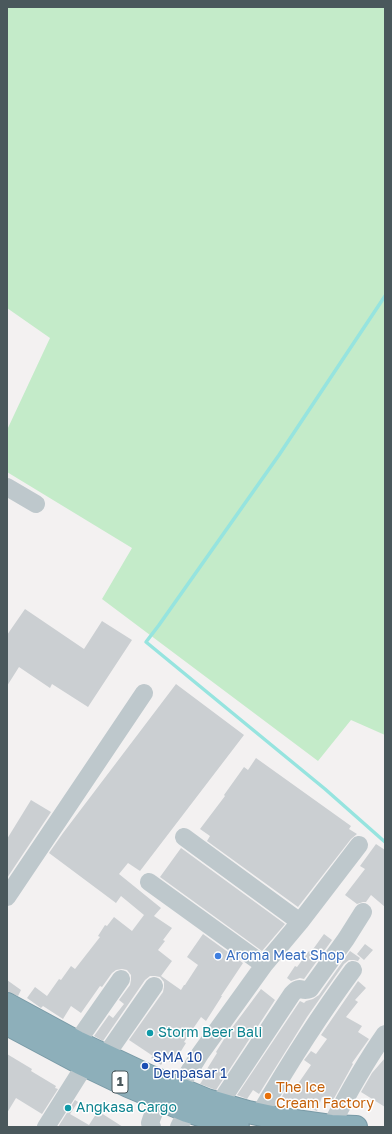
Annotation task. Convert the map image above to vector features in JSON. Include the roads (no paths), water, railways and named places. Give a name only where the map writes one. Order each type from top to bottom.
[{"type":"highway","name":"1","points":[[7,1004],[77,1042],[207,1100],[210,1116]]},
{"type":"highway","name":"1","points":[[7,1024],[85,1065],[159,1099],[183,1119],[210,1116],[259,1115],[331,1126],[356,1127]]},
{"type":"highway","name":"1","points":[[210,1116],[238,1127]]},
{"type":"street","points":[[7,487],[36,504]]},
{"type":"street","points":[[7,897],[144,694]]},
{"type":"street","points":[[184,837],[300,922]]},
{"type":"street","points":[[179,1088],[200,1054],[264,965],[300,922],[359,845]]},
{"type":"street","points":[[149,882],[264,965]]},
{"type":"street","points":[[210,1116],[292,994],[300,988],[306,990],[310,989],[346,939],[363,912]]},
{"type":"street","points":[[259,1115],[330,1001],[353,970]]},
{"type":"street","points":[[77,1042],[121,979]]},
{"type":"street","points":[[106,1055],[154,986]]},
{"type":"street","points":[[331,1126],[366,1061],[385,1034]]},
{"type":"street","points":[[46,1127],[85,1065]]},
{"type":"street","points":[[152,1127],[150,1122],[159,1099]]},
{"type":"waterway","points":[[385,296],[279,455],[146,642],[325,789],[385,842]]},
{"type":"place","name":"Aroma Meat Shop","points":[[218,956]]},
{"type":"place","name":"Storm Beer Bali","points":[[150,1033]]},
{"type":"place","name":"SMA 10 Denpasar 1","points":[[145,1066]]},
{"type":"place","name":"The Ice Cream Factory","points":[[268,1096]]},
{"type":"place","name":"Angkasa Cargo","points":[[68,1108]]}]
